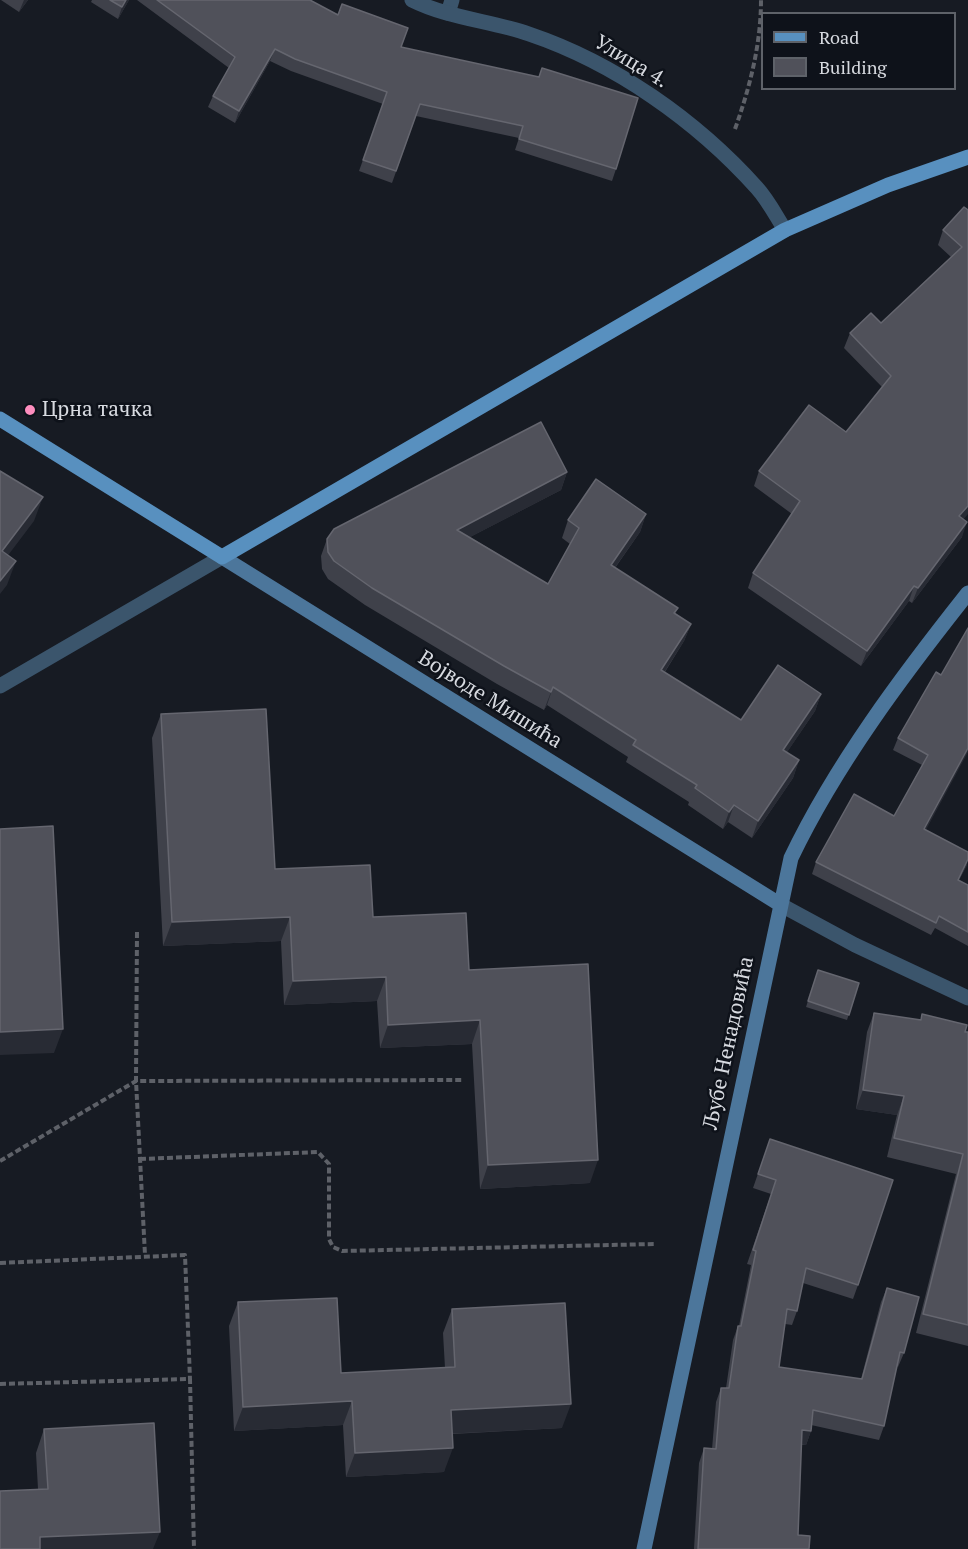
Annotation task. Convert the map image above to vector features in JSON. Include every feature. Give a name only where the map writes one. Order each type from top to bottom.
[{"type":"main road","points":[[222,557],[785,230],[888,185],[968,157]]},
{"type":"main road","name":"Војводе Мишића","points":[[0,419],[222,557]]},
{"type":"street","name":"Улица 4.","points":[[411,0],[450,6],[588,58],[662,104],[724,154],[759,190],[785,230]]},
{"type":"street","points":[[0,686],[222,557]]},
{"type":"street","name":"Војводе Мишића","points":[[222,557],[781,905],[855,945],[968,998]]},
{"type":"street","name":"Љубе Ненадовића","points":[[644,1549],[791,858],[823,800],[876,718],[968,593]]},
{"type":"path","points":[[724,154],[751,79],[758,46],[761,0]]},
{"type":"path","points":[[137,932],[136,1082],[145,1255]]},
{"type":"path","points":[[0,1161],[136,1082],[462,1080]]},
{"type":"path","points":[[140,1158],[318,1152],[329,1164],[329,1239],[333,1247],[342,1251],[654,1244]]},
{"type":"path","points":[[0,1263],[185,1255],[194,1549]]},
{"type":"path","points":[[0,1384],[190,1379]]},
{"type":"building","points":[[110,0],[126,0],[122,7]]},
{"type":"building","points":[[157,0],[310,0],[338,15],[342,4],[408,28],[401,47],[539,77],[542,68],[638,98],[616,169],[519,139],[523,126],[420,104],[396,171],[363,160],[387,92],[295,59],[275,49],[239,111],[213,96],[235,57]]},
{"type":"building","points":[[964,207],[968,210],[968,506],[959,516],[967,522],[918,588],[914,586],[867,651],[753,573],[800,501],[759,471],[809,405],[846,432],[891,376],[850,333],[871,313],[881,323],[962,247],[943,230]]},
{"type":"building","points":[[541,422],[567,472],[457,530],[548,584],[579,528],[568,520],[596,479],[646,514],[611,565],[678,608],[674,613],[691,624],[661,670],[741,720],[778,665],[821,694],[783,750],[799,760],[758,821],[734,805],[729,812],[695,788],[697,785],[633,745],[636,740],[553,687],[551,692],[372,588],[334,561],[328,552],[327,539],[334,529]]},
{"type":"building","points":[[0,471],[43,497],[2,551],[16,561],[0,581]]},
{"type":"building","points":[[968,628],[968,748],[924,829],[968,852],[968,859],[958,880],[968,885],[968,932],[939,916],[936,923],[816,862],[854,794],[894,816],[928,755],[898,738],[936,672],[941,675]]},
{"type":"building","points":[[266,709],[275,869],[370,865],[373,917],[466,913],[469,970],[588,964],[598,1160],[488,1165],[480,1020],[388,1025],[386,977],[293,981],[290,917],[172,922],[161,714]]},
{"type":"building","points":[[53,826],[63,1029],[0,1032],[0,829]]},
{"type":"building","points":[[818,970],[859,983],[849,1015],[808,1001]]},
{"type":"building","points":[[874,1013],[921,1020],[922,1014],[967,1025],[965,1032],[968,1032],[968,1325],[923,1314],[963,1154],[894,1138],[904,1096],[863,1090]]},
{"type":"building","points":[[770,1139],[893,1180],[858,1285],[806,1268],[797,1311],[787,1309],[779,1367],[862,1379],[887,1288],[919,1297],[904,1353],[900,1352],[884,1426],[813,1410],[811,1431],[802,1430],[798,1535],[810,1536],[809,1549],[698,1549],[704,1448],[716,1449],[721,1388],[729,1388],[738,1326],[741,1326],[756,1251],[753,1250],[776,1180],[758,1174]]},
{"type":"building","points":[[337,1298],[341,1373],[455,1367],[452,1309],[565,1303],[571,1404],[451,1410],[453,1448],[355,1453],[352,1401],[243,1407],[238,1302]]},
{"type":"building","points":[[154,1423],[160,1532],[40,1537],[40,1549],[0,1549],[0,1491],[48,1489],[44,1429]]},
{"type":"place","name":"Црна тачка","points":[[30,410]]}]
